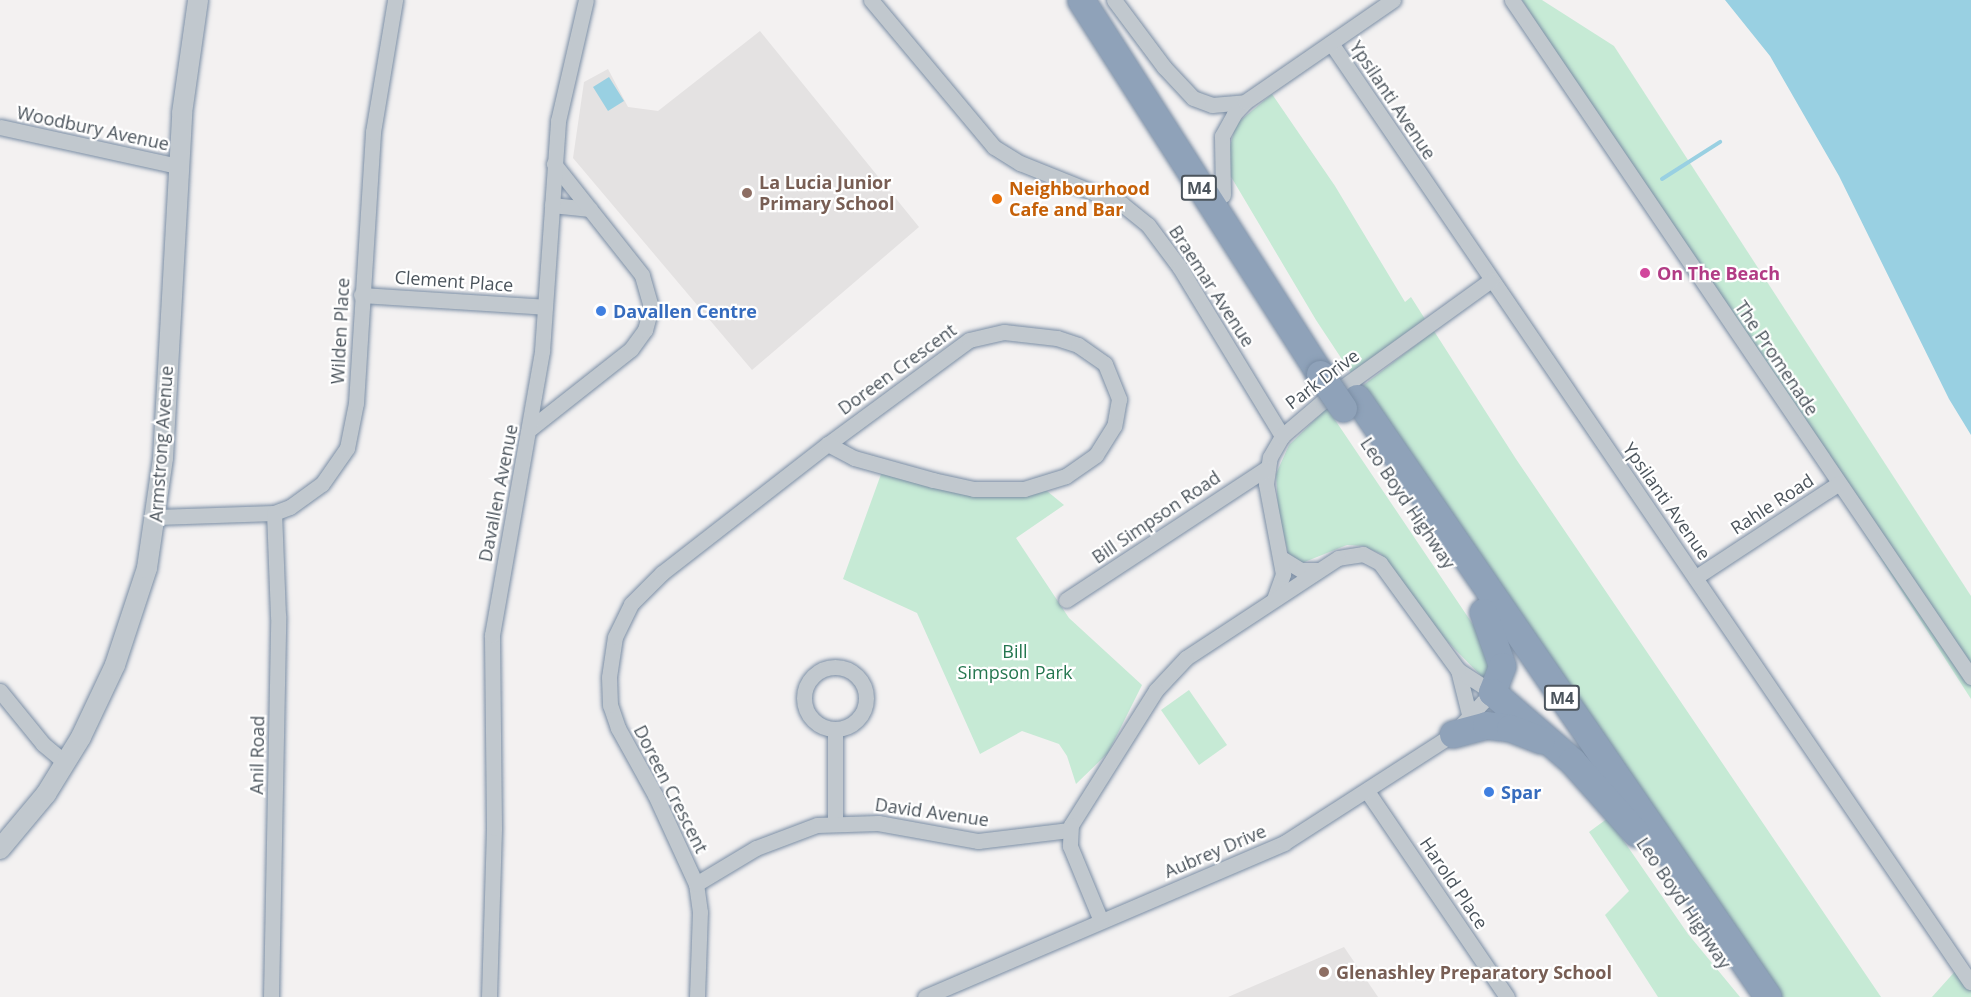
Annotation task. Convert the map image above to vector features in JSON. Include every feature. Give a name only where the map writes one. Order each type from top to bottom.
[{"type":"highway","name":"Leo Boyd Highway","points":[[1081,0],[1350,403],[1768,997]]},
{"type":"highway","name":"Leo Boyd Highway","points":[[1102,0],[1223,195],[1328,371]]},
{"type":"highway","name":"Leo Boyd Highway","points":[[1350,403],[1483,612],[1748,997]]},
{"type":"highway","points":[[1483,612],[1502,666],[1492,692],[1572,761],[1637,834]]},
{"type":"highway","points":[[1462,726],[1510,728],[1542,740],[1572,761]]},
{"type":"street","name":"Armstrong Avenue","points":[[0,849],[66,763],[99,701],[129,629],[158,517],[178,166],[185,80],[198,0]]},
{"type":"street","name":"Wilden Place","points":[[158,517],[273,513],[314,492],[347,448],[356,403],[373,132],[395,0]]},
{"type":"street","name":"Davallen Avenue","points":[[489,997],[494,828],[492,635],[531,428],[545,307],[554,164],[568,70],[586,0]]},
{"type":"street","name":"Braemar Avenue","points":[[871,0],[994,147],[1020,163],[1122,204],[1149,225],[1180,268],[1282,436]]},
{"type":"street","points":[[1113,0],[1164,67],[1193,98],[1212,105],[1245,102]]},
{"type":"street","points":[[1223,195],[1222,136],[1245,102],[1393,0]]},
{"type":"street","name":"The Promenade","points":[[1512,0],[1971,677]]},
{"type":"street","name":"Ypsilanti Avenue","points":[[1331,43],[1970,982]]},
{"type":"street","name":"Woodbury Avenue","points":[[0,127],[178,166]]},
{"type":"street","points":[[531,428],[617,363],[639,340],[649,318],[650,296],[642,275],[554,164]]},
{"type":"street","points":[[552,205],[590,209]]},
{"type":"street","name":"Park Drive","points":[[1274,599],[1283,580],[1281,558],[1267,496],[1267,468],[1282,436],[1322,402],[1491,280]]},
{"type":"street","name":"Clement Place","points":[[361,295],[545,307]]},
{"type":"street","name":"Doreen Crescent","points":[[697,997],[700,912],[696,884],[615,720],[609,691],[615,637],[631,604],[662,573],[828,444],[958,346],[991,333],[1057,338],[1078,345],[1105,364],[1119,399],[1114,426],[1096,455],[1066,476],[1024,489],[974,489],[933,480],[854,458],[828,444]]},
{"type":"street","name":"Bill Simpson Road","points":[[1066,600],[1267,468]]},
{"type":"street","name":"Rahle Road","points":[[1696,577],[1839,483]]},
{"type":"street","name":"Anil Road","points":[[271,997],[278,616],[273,513]]},
{"type":"street","points":[[1101,921],[1070,846],[1069,830],[1092,789],[1171,672],[1274,599],[1345,554],[1363,554],[1380,563],[1458,670],[1492,692]]},
{"type":"street","points":[[1281,558],[1301,570],[1318,570]]},
{"type":"street","points":[[835,667],[858,676],[867,698],[858,721],[835,730],[813,721],[804,698],[813,676],[835,667]]},
{"type":"street","points":[[1458,670],[1462,726]]},
{"type":"street","points":[[0,691],[43,744],[66,763]]},
{"type":"street","name":"Aubrey Drive","points":[[925,997],[1284,843],[1367,791],[1462,726],[1492,692]]},
{"type":"street","points":[[835,730],[835,823]]},
{"type":"street","name":"Harold Place","points":[[1367,791],[1508,997]]},
{"type":"street","name":"David Avenue","points":[[696,884],[773,840],[835,823],[878,824],[978,841],[1069,830]]},
{"type":"shaded area","name":"La Lucia Junior Primary School","points":[[760,31],[919,227],[752,370],[573,158],[584,82],[608,69],[628,107],[658,111]]},
{"type":"shaded area","name":"Glenashley Preparatory School","points":[[1344,947],[1378,997],[1228,997]]},
{"type":"green space","points":[[1522,0],[1542,0],[1614,46],[1971,596],[1971,699]]},
{"type":"green space","points":[[1272,94],[1335,186],[1405,302],[1411,297],[1425,319],[1351,373],[1316,320],[1230,175],[1226,161],[1236,124]]},
{"type":"green space","points":[[1434,331],[1516,459],[1881,997],[1778,997],[1361,387]]},
{"type":"green space","points":[[1327,408],[1474,626],[1492,659],[1488,683],[1446,640],[1381,554],[1363,546],[1347,545],[1302,563],[1288,553],[1278,509],[1276,474],[1289,445]]},
{"type":"green space","name":"Bill Simpson Park","points":[[884,466],[1000,490],[1047,491],[1064,505],[1016,538],[1069,618],[1142,685],[1108,753],[1076,784],[1067,756],[1059,744],[1022,731],[980,754],[917,613],[843,579]]},
{"type":"green space","points":[[1189,690],[1227,745],[1199,765],[1161,710]]},
{"type":"green space","points":[[1608,818],[1688,934],[1740,997],[1658,997],[1605,915],[1629,891],[1589,832]]},
{"type":"green space","points":[[1958,968],[1971,989],[1971,997],[1932,997]]},
{"type":"water","points":[[1725,0],[1971,0],[1971,435],[1949,399],[1839,176],[1770,56]]},
{"type":"water","points":[[609,77],[624,101],[608,111],[593,87]]},
{"type":"waterway","points":[[1662,179],[1720,142]]},
{"type":"place","name":"La Lucia Junior Primary School","points":[[747,193]]},
{"type":"place","name":"Neighbourhood Cafe and Bar","points":[[997,199]]},
{"type":"place","name":"On The Beach","points":[[1645,273]]},
{"type":"place","name":"Davallen Centre","points":[[601,311]]},
{"type":"place","name":"Spar","points":[[1489,792]]},
{"type":"place","name":"Glenashley Preparatory School","points":[[1324,972]]}]
